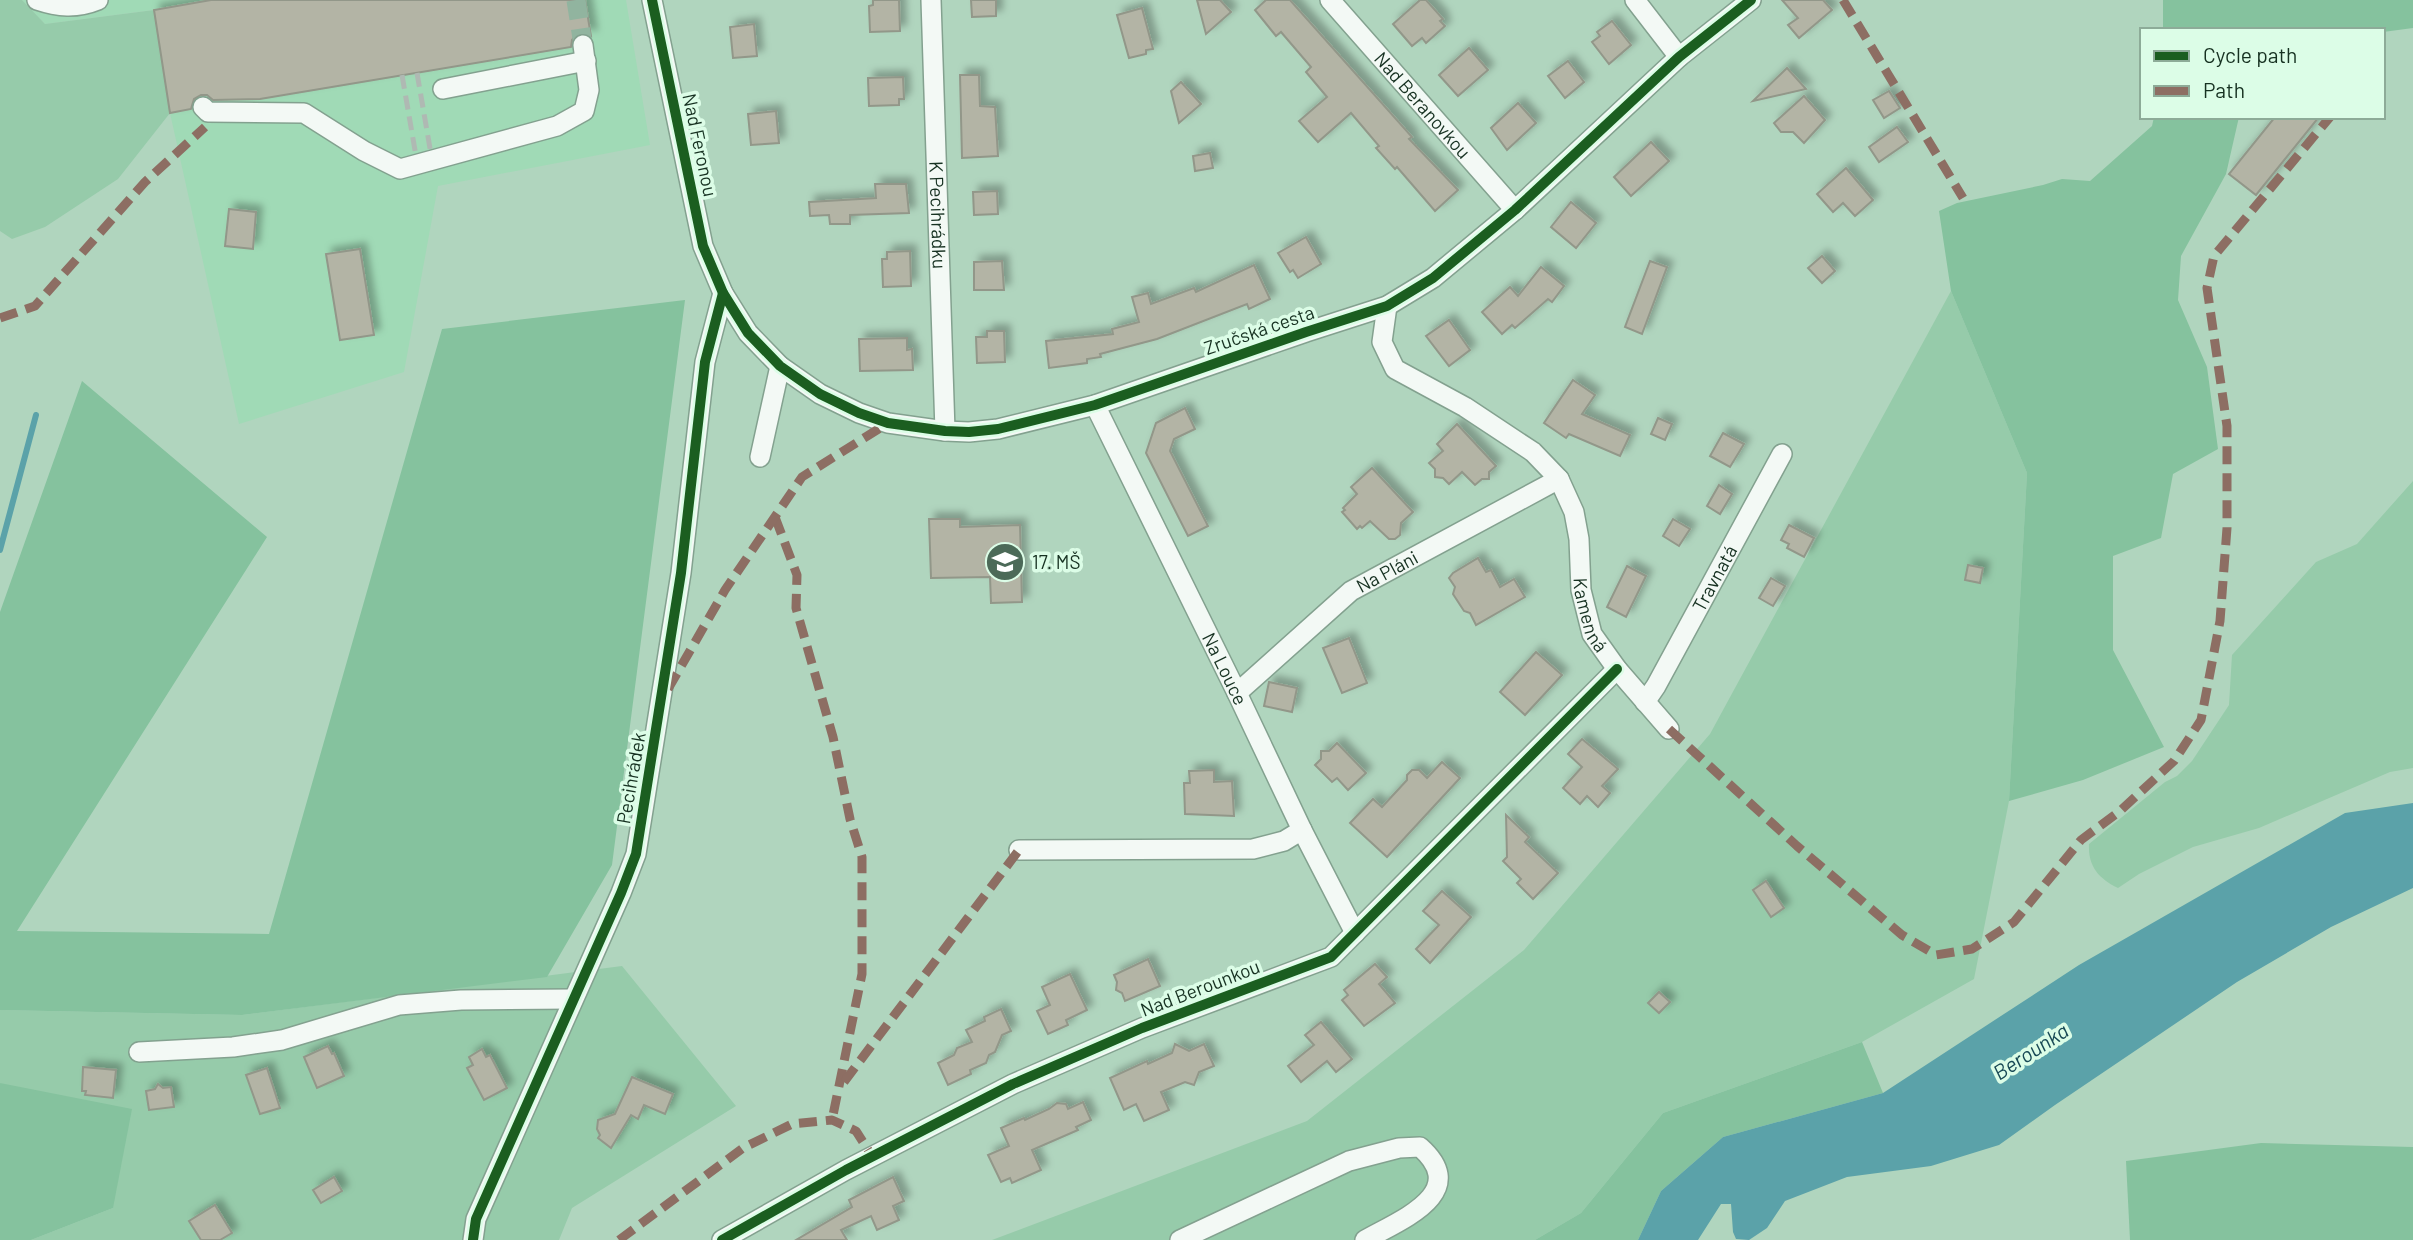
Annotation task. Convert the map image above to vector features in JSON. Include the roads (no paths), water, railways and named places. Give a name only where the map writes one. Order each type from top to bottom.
[{"type":"street","points":[[37,0],[54,6],[73,7],[97,0]]},
{"type":"street","name":"Nad Feronou","points":[[652,0],[703,246],[723,293]]},
{"type":"street","name":"K Pecihrádku","points":[[931,0],[945,432]]},
{"type":"street","name":"Nad Beranovkou","points":[[1330,0],[1515,210]]},
{"type":"street","points":[[1635,0],[1679,57]]},
{"type":"street","name":"Zručská cesta","points":[[723,293],[748,333],[780,366],[820,394],[859,413],[888,423],[945,432],[998,429],[1095,405],[1387,306],[1433,278],[1515,210],[1679,57],[1751,0]]},
{"type":"street","points":[[203,107],[208,112],[304,113],[364,151],[400,169],[557,126],[584,111],[589,90],[585,53],[443,89]]},
{"type":"street","name":"Pecihrádek","points":[[473,1240],[476,1219],[636,854],[681,573],[705,362],[723,293]]},
{"type":"street","points":[[1387,306],[1382,342],[1395,369],[1465,407],[1533,452],[1559,479]]},
{"type":"street","points":[[760,457],[780,366]]},
{"type":"street","name":"Na Louce","points":[[1095,405],[1355,933]]},
{"type":"street","name":"Travnatá","points":[[1645,702],[1782,454]]},
{"type":"street","name":"Kamenná","points":[[1559,479],[1574,512],[1579,538],[1581,590],[1591,634],[1616,670],[1669,729]]},
{"type":"street","name":"Na Pláni","points":[[1237,693],[1351,591],[1559,479]]},
{"type":"street","name":"Nad Berounkou","points":[[722,1240],[846,1170],[1013,1084],[1142,1028],[1331,957],[1616,670]]},
{"type":"street","points":[[1019,850],[1253,849],[1284,841],[1302,830]]},
{"type":"street","points":[[139,1052],[233,1047],[282,1040],[399,1005],[461,1000],[573,999]]},
{"type":"street","points":[[1180,1240],[1349,1161],[1399,1148],[1420,1147],[1434,1159],[1439,1176],[1436,1193],[1417,1211],[1365,1240]]},
{"type":"water","name":"Berounka","points":[[2413,803],[2413,888],[2331,927],[2237,982],[1999,1145],[1931,1166],[1847,1177],[1785,1201],[1767,1228],[1749,1240],[1736,1239],[1731,1204],[1721,1204],[1698,1240],[1638,1240],[1661,1191],[1723,1137],[1883,1093],[2079,965],[2345,813]]},
{"type":"waterway","points":[[0,550],[36,415]]},
{"type":"tunnel","points":[[576,0],[583,45]]},
{"type":"railway","points":[[417,73],[431,154]]},
{"type":"railway","points":[[402,75],[416,156]]},
{"type":"place","name":"17. MŠ","points":[[1005,562]]}]
